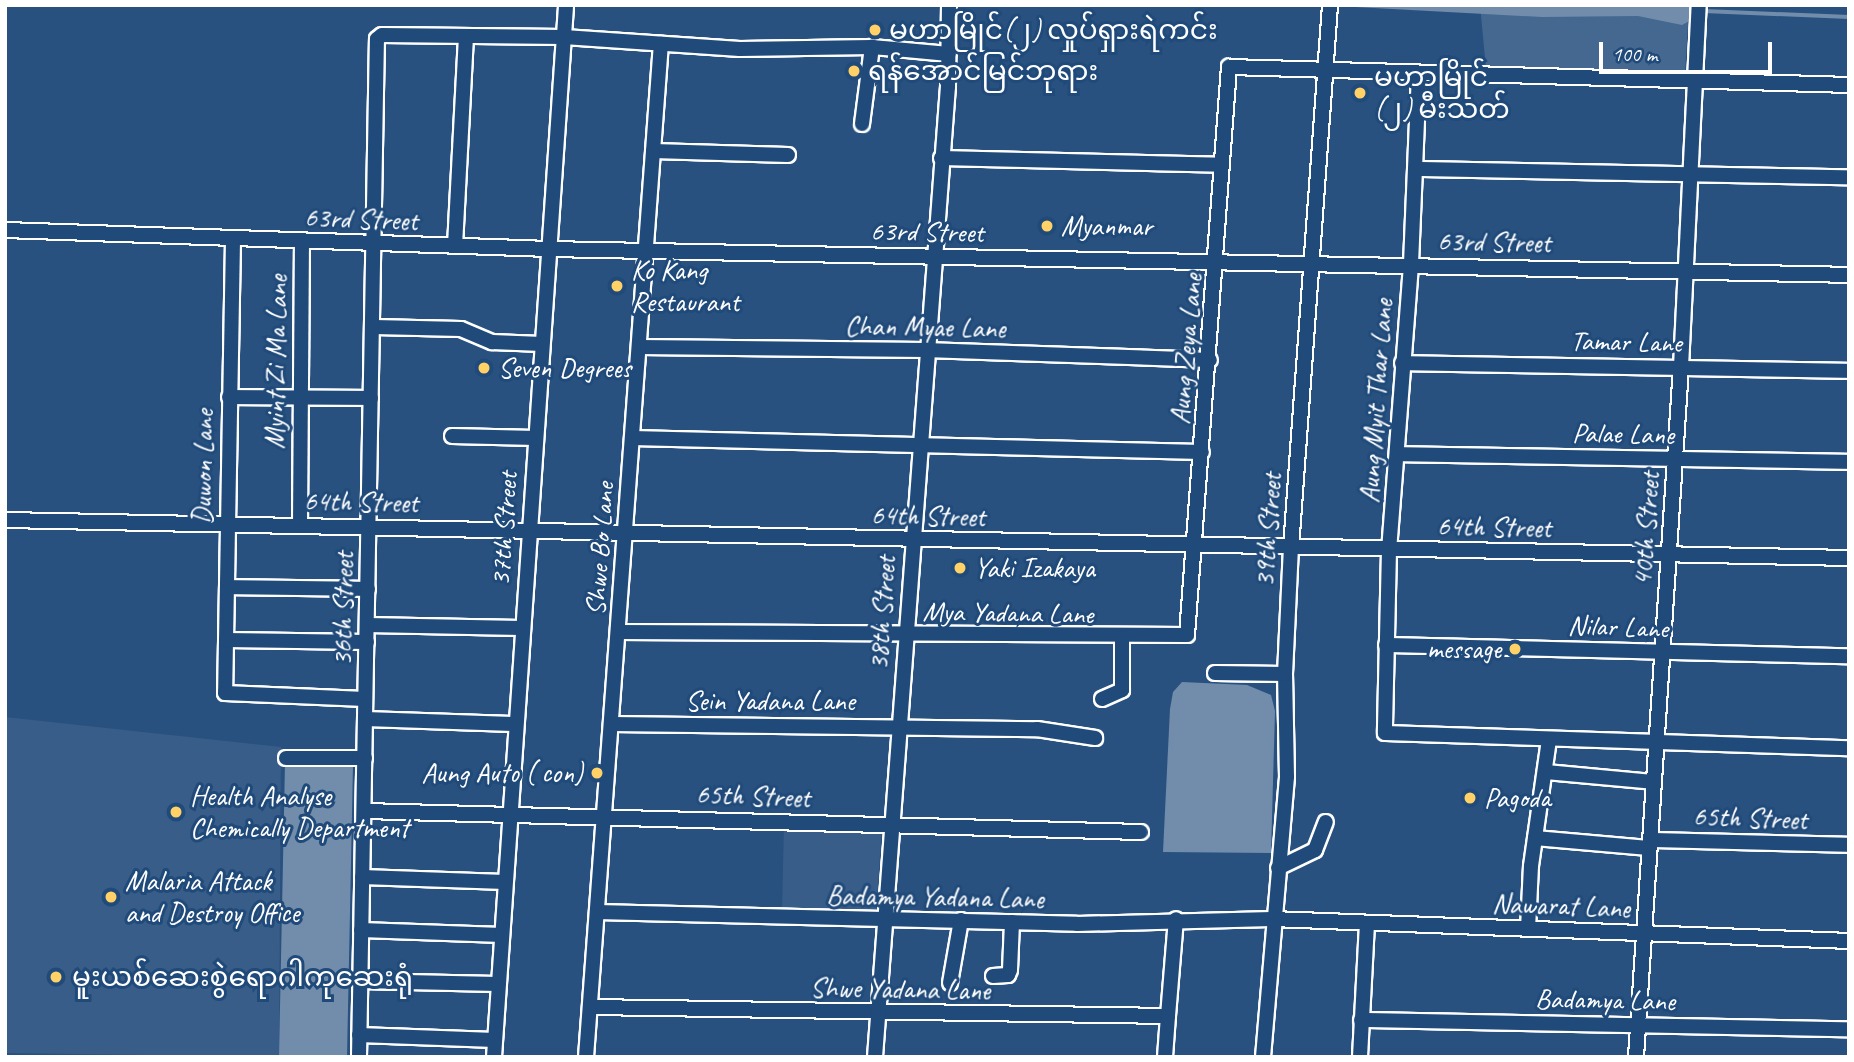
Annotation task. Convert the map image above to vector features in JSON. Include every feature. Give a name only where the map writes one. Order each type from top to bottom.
[{"type":"street","name":"37th Street","points":[[494,1057],[513,724],[566,5]]},
{"type":"street","name":"38th Street","points":[[875,1057],[897,726],[949,54],[949,5]]},
{"type":"street","name":"40th Street","points":[[1636,1057],[1687,271],[1699,5]]},
{"type":"street","name":"39th Street","points":[[1263,1057],[1272,919],[1287,777],[1285,674],[1291,548],[1330,8]]},
{"type":"street","points":[[455,246],[466,36],[564,37],[740,49],[872,47],[949,54]]},
{"type":"street","name":"36th Street","points":[[359,1057],[378,37],[466,36]]},
{"type":"street","name":"Shwe Bo Lane","points":[[586,1057],[661,44]]},
{"type":"street","points":[[862,124],[872,47]]},
{"type":"street","name":"Aung Zeya Lane","points":[[1187,635],[1218,262],[1229,67],[1326,70]]},
{"type":"street","points":[[1326,70],[1695,83],[1849,85]]},
{"type":"street","name":"Aung Myit Thar Lane","points":[[1419,73],[1411,265],[1389,550],[1385,733],[1549,740]]},
{"type":"street","points":[[653,151],[789,155]]},
{"type":"street","points":[[941,158],[1222,165]]},
{"type":"street","points":[[1416,169],[1691,177],[1849,177]]},
{"type":"street","name":"63rd Street","points":[[5,230],[548,249],[1849,275]]},
{"type":"street","name":"Duwon Lane","points":[[233,240],[225,523],[227,695],[365,699]]},
{"type":"street","name":"Myint Zi Ma Lane","points":[[300,525],[302,241]]},
{"type":"street","points":[[374,327],[461,329],[492,342],[542,344]]},
{"type":"street","name":"Chan Myae Lane","points":[[639,347],[925,350],[1210,360]]},
{"type":"street","name":"Tamar Lane","points":[[1402,363],[1849,371]]},
{"type":"street","points":[[229,397],[371,398]]},
{"type":"street","points":[[452,436],[536,438]]},
{"type":"street","points":[[632,438],[1202,452]]},
{"type":"street","name":"Palae Lane","points":[[1397,454],[1849,462]]},
{"type":"street","name":"64th Street","points":[[5,520],[528,528],[625,534],[1194,548],[1849,558]]},
{"type":"street","points":[[227,587],[368,589]]},
{"type":"street","points":[[367,625],[521,628]]},
{"type":"street","name":"Mya Yadana Lane","points":[[618,632],[1122,638],[1187,635]]},
{"type":"street","points":[[1102,699],[1122,690],[1122,638]]},
{"type":"street","points":[[226,640],[367,642]]},
{"type":"street","name":"Nilar Lane","points":[[1387,645],[1849,656]]},
{"type":"street","points":[[1215,673],[1285,674]]},
{"type":"street","points":[[365,719],[513,724]]},
{"type":"street","name":"Sein Yadana Lane","points":[[612,724],[1037,729],[1095,738]]},
{"type":"street","points":[[1528,929],[1535,838],[1549,740],[1849,748]]},
{"type":"street","points":[[286,758],[365,758]]},
{"type":"street","points":[[1546,772],[1653,782]]},
{"type":"street","name":"65th Street","points":[[364,811],[1141,832]]},
{"type":"street","points":[[1279,869],[1315,850],[1326,822]]},
{"type":"street","name":"65th Street","points":[[1535,838],[1649,844],[1849,845]]},
{"type":"street","points":[[362,877],[505,882]]},
{"type":"street","name":"Badamya Yadana Lane","points":[[597,912],[883,922],[961,920],[1125,924],[1176,919],[1272,919]]},
{"type":"street","points":[[1165,1057],[1176,919]]},
{"type":"street","name":"Nawarat Lane","points":[[1272,919],[1849,941]]},
{"type":"street","points":[[950,983],[961,920]]},
{"type":"street","points":[[993,976],[1009,975],[1012,922]]},
{"type":"street","points":[[1360,1057],[1367,923]]},
{"type":"street","points":[[361,930],[502,935]]},
{"type":"street","points":[[360,981],[498,985]]},
{"type":"street","name":"Shwe Yadana Lane","points":[[590,1007],[1168,1016]]},
{"type":"street","name":"Badamya Lane","points":[[1361,1020],[1849,1029]]},
{"type":"street","points":[[359,1035],[495,1040]]},
{"type":"shaded area","points":[[1480,5],[1689,5],[1685,74],[1486,68]]},
{"type":"shaded area","points":[[1694,5],[1693,19],[1682,25],[1638,16],[1542,17],[1337,6]]},
{"type":"shaded area","points":[[1182,682],[1247,685],[1271,695],[1275,711],[1271,853],[1163,852],[1170,709],[1173,692]]},
{"type":"shaded area","points":[[5,717],[281,747],[279,1057],[5,1053]]},
{"type":"shaded area","points":[[285,763],[353,764],[347,1057],[279,1057]]},
{"type":"shaded area","points":[[784,823],[882,827],[876,912],[782,909]]},
{"type":"waterway","points":[[1704,11],[1849,17]]},
{"type":"place","name":"မဟာမြိုင်(၂) လှုပ်ရှားရဲကင်း","points":[[875,30]]},
{"type":"place","name":"ရန်အောင်မြင်ဘုရား","points":[[854,71]]},
{"type":"place","name":"မဟာမြိုင် (၂) မီးသတ်","points":[[1360,93]]},
{"type":"place","name":"Myanmar","points":[[1047,226]]},
{"type":"place","name":"Ko Kang Restaurant","points":[[617,286]]},
{"type":"place","name":"Seven Degrees","points":[[484,368]]},
{"type":"place","name":"Yaki Izakaya","points":[[960,568]]},
{"type":"place","name":"message","points":[[1515,649]]},
{"type":"place","name":"Aung Auto ( con)","points":[[597,773]]},
{"type":"place","name":"Pagoda","points":[[1470,798]]},
{"type":"place","name":"Health Analyse Chemically Department","points":[[176,812]]},
{"type":"place","name":"Malaria Attack and Destroy Office","points":[[111,897]]},
{"type":"place","name":"မူးယစ်ဆေးစွဲရောဂါကုဆေးရုံ","points":[[56,977]]}]
